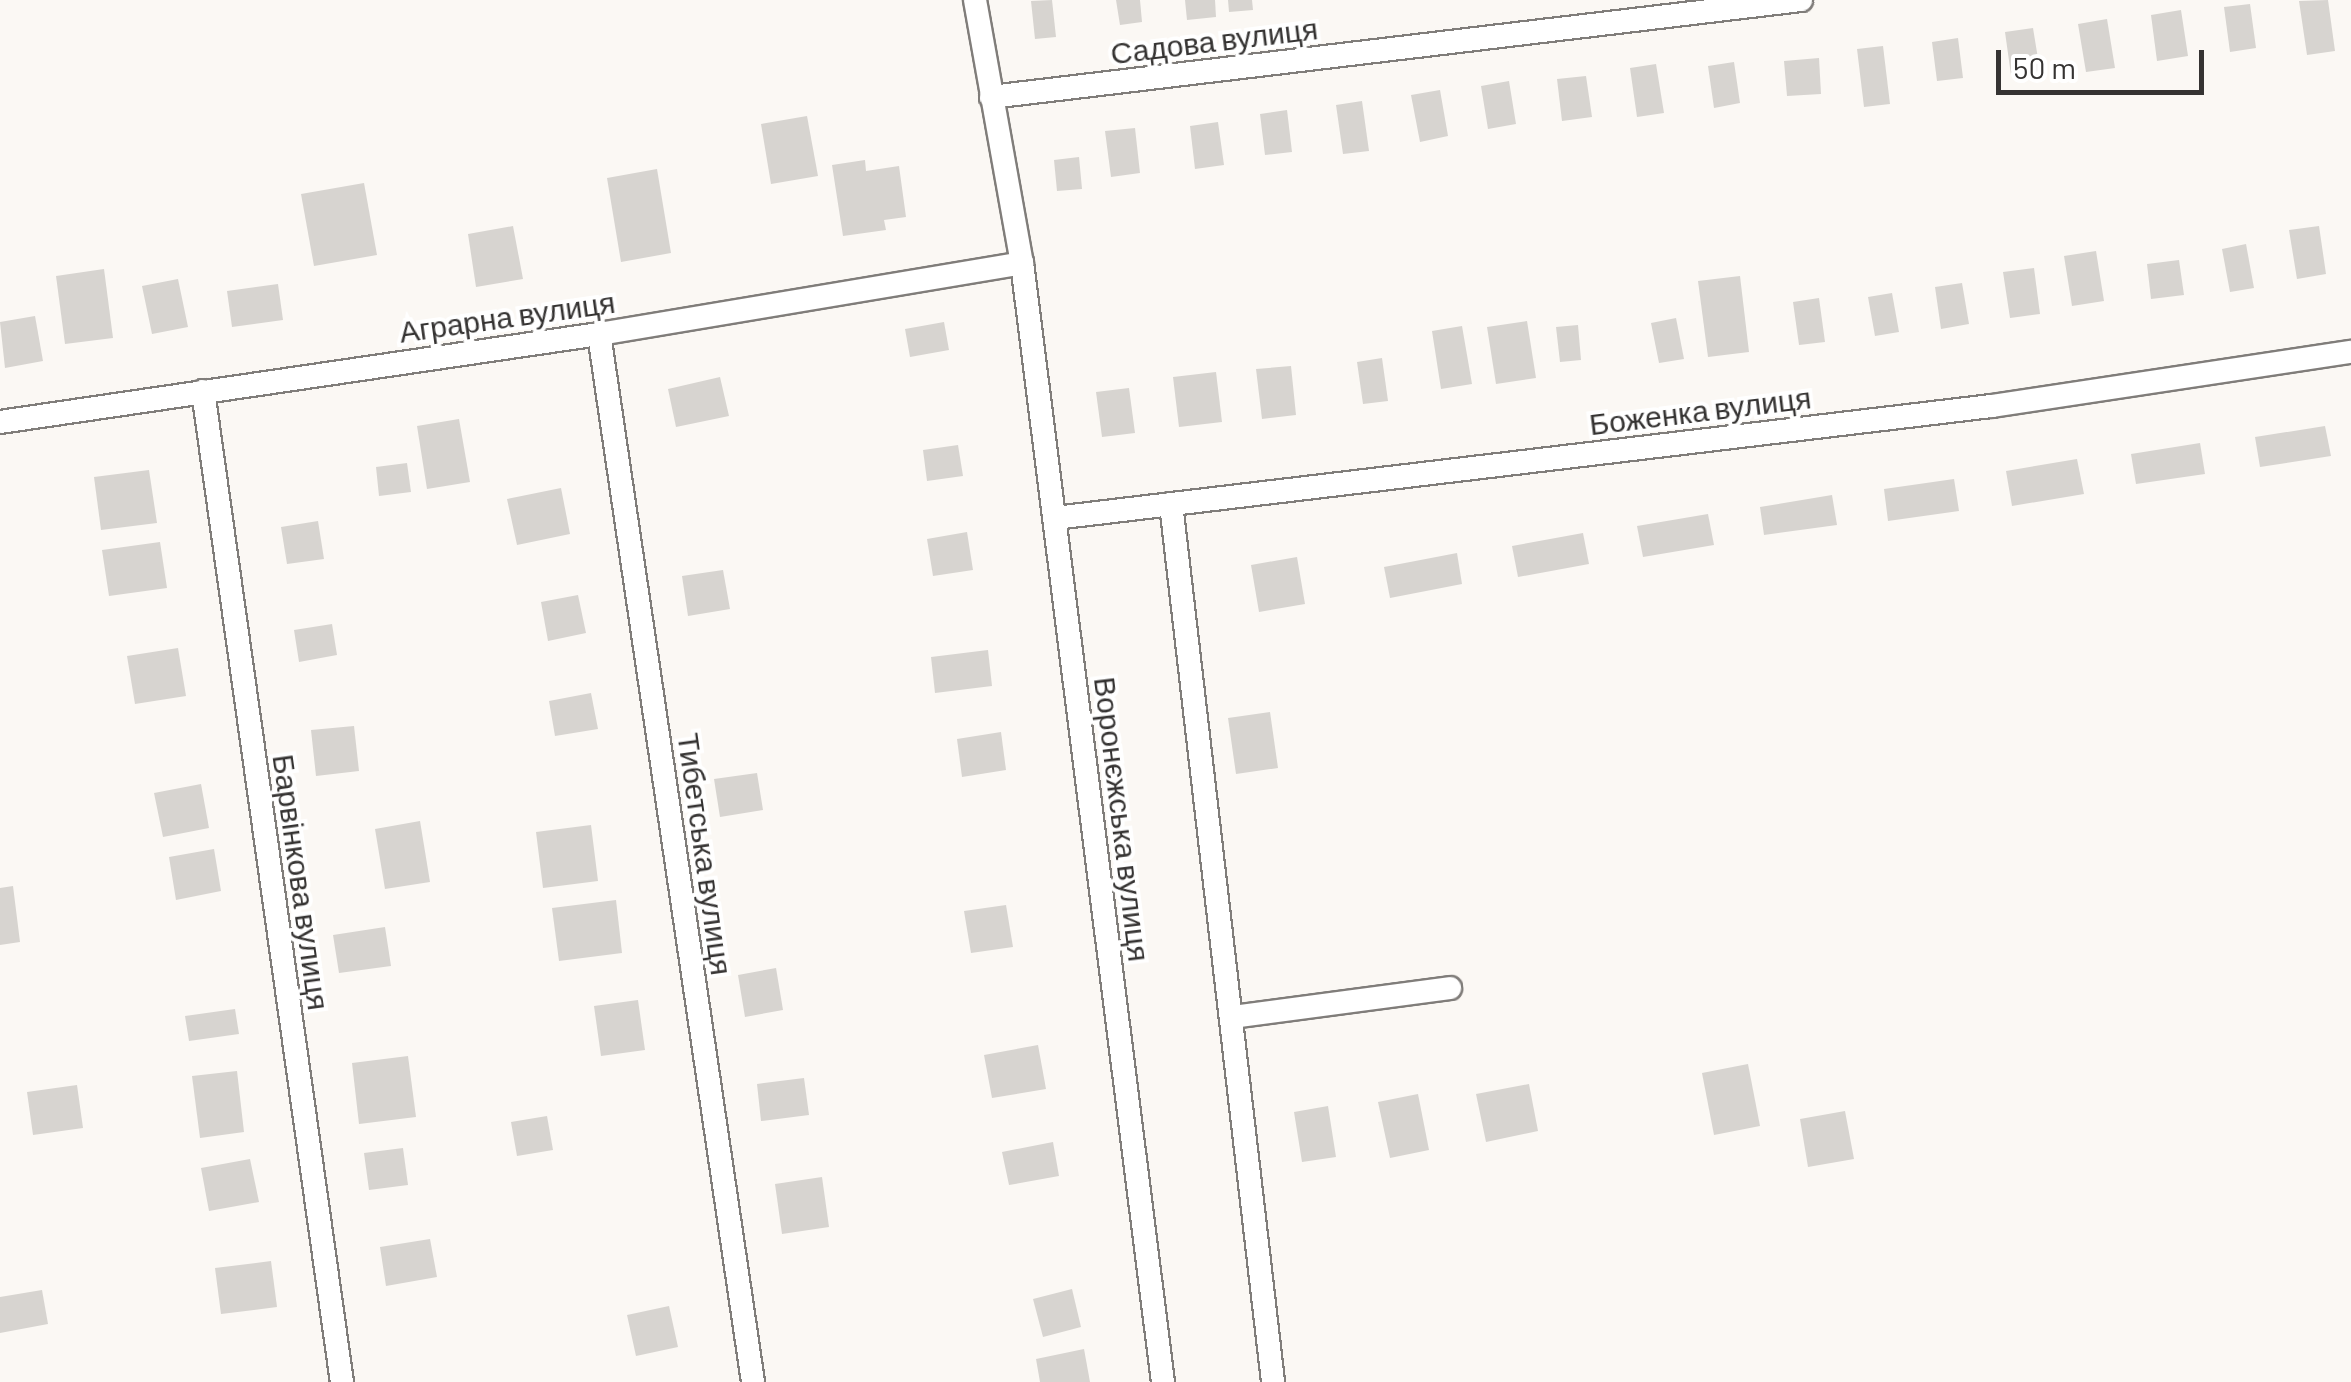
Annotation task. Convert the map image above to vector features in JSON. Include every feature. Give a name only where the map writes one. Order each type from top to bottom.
[{"type":"street","name":"Воронєжська вулиця","points":[[975,0],[1022,263],[1164,1382]]},
{"type":"street","name":"Садова вулиця","points":[[991,97],[1802,0]]},
{"type":"street","name":"Аграрна вулиця","points":[[0,422],[599,334],[1022,263]]},
{"type":"street","name":"Тибетська вулиця","points":[[599,334],[753,1382]]},
{"type":"street","name":"Боженка вулиця","points":[[1055,518],[1992,406],[2351,352]]},
{"type":"street","name":"Барвінкова вулиця","points":[[203,390],[342,1382]]},
{"type":"street","points":[[1171,504],[1273,1382]]},
{"type":"street","points":[[1233,1017],[1450,988]]},
{"type":"building","points":[[1052,0],[1056,37],[1035,39],[1031,1]]},
{"type":"building","points":[[1116,0],[1140,0],[1142,22],[1120,25]]},
{"type":"building","points":[[1185,0],[1215,0],[1216,17],[1187,20]]},
{"type":"building","points":[[1228,0],[1252,0],[1253,10],[1229,12]]},
{"type":"building","points":[[2328,0],[2335,51],[2307,55],[2299,1]]},
{"type":"building","points":[[2250,4],[2256,48],[2230,52],[2224,7]]},
{"type":"building","points":[[2181,10],[2188,56],[2157,61],[2151,15]]},
{"type":"building","points":[[2107,19],[2115,68],[2086,72],[2078,24]]},
{"type":"building","points":[[2033,28],[2040,71],[2011,75],[2005,32]]},
{"type":"building","points":[[1958,38],[1963,78],[1937,81],[1932,42]]},
{"type":"building","points":[[1883,46],[1890,104],[1864,107],[1857,49]]},
{"type":"building","points":[[1819,58],[1821,94],[1787,96],[1784,61]]},
{"type":"building","points":[[1734,62],[1740,103],[1714,108],[1708,66]]},
{"type":"building","points":[[1656,64],[1664,113],[1637,117],[1630,68]]},
{"type":"building","points":[[1586,76],[1592,117],[1562,121],[1557,79]]},
{"type":"building","points":[[1509,81],[1516,124],[1488,129],[1481,86]]},
{"type":"building","points":[[1440,90],[1448,136],[1420,142],[1411,95]]},
{"type":"building","points":[[1362,101],[1369,151],[1343,154],[1336,105]]},
{"type":"building","points":[[1287,110],[1292,152],[1265,155],[1260,114]]},
{"type":"building","points":[[807,116],[818,176],[771,184],[761,124]]},
{"type":"building","points":[[1218,122],[1224,165],[1195,169],[1190,126]]},
{"type":"building","points":[[1135,128],[1140,173],[1111,177],[1105,131]]},
{"type":"building","points":[[1079,157],[1082,189],[1057,191],[1054,160]]},
{"type":"building","points":[[865,160],[866,171],[899,166],[906,217],[884,220],[886,230],[843,236],[832,165]]},
{"type":"building","points":[[657,169],[671,253],[621,262],[607,178]]},
{"type":"building","points":[[364,183],[377,255],[314,266],[301,194]]},
{"type":"building","points":[[513,226],[523,279],[476,287],[468,234]]},
{"type":"building","points":[[2319,226],[2326,274],[2297,279],[2289,230]]},
{"type":"building","points":[[2246,244],[2254,288],[2230,292],[2222,249]]},
{"type":"building","points":[[2096,251],[2104,301],[2072,306],[2064,256]]},
{"type":"building","points":[[2179,260],[2184,295],[2151,299],[2147,264]]},
{"type":"building","points":[[2034,268],[2040,314],[2010,318],[2003,272]]},
{"type":"building","points":[[104,269],[113,338],[65,344],[56,276]]},
{"type":"building","points":[[1740,276],[1749,352],[1708,357],[1698,281]]},
{"type":"building","points":[[178,279],[188,327],[152,334],[142,286]]},
{"type":"building","points":[[1962,283],[1969,324],[1941,329],[1935,287]]},
{"type":"building","points":[[278,284],[283,320],[232,327],[227,291]]},
{"type":"building","points":[[1892,293],[1899,332],[1875,336],[1868,297]]},
{"type":"building","points":[[1819,298],[1825,342],[1799,345],[1793,302]]},
{"type":"building","points":[[35,316],[43,361],[5,368],[0,322]]},
{"type":"building","points":[[1676,318],[1684,359],[1659,363],[1651,323]]},
{"type":"building","points":[[1527,321],[1536,378],[1496,384],[1487,327]]},
{"type":"building","points":[[944,322],[949,350],[910,357],[905,329]]},
{"type":"building","points":[[1578,325],[1581,360],[1560,362],[1556,327]]},
{"type":"building","points":[[1462,326],[1472,384],[1441,389],[1432,331]]},
{"type":"building","points":[[1382,358],[1388,401],[1363,404],[1357,362]]},
{"type":"building","points":[[1291,366],[1296,415],[1262,419],[1256,369]]},
{"type":"building","points":[[1216,372],[1222,422],[1179,427],[1173,377]]},
{"type":"building","points":[[720,377],[729,416],[676,427],[668,389]]},
{"type":"building","points":[[1129,388],[1135,433],[1102,437],[1096,392]]},
{"type":"building","points":[[459,419],[470,482],[427,489],[417,426]]},
{"type":"building","points":[[2325,426],[2331,456],[2260,467],[2255,437]]},
{"type":"building","points":[[2200,443],[2205,474],[2136,484],[2131,454]]},
{"type":"building","points":[[958,445],[963,476],[927,481],[923,450]]},
{"type":"building","points":[[2077,459],[2084,494],[2012,506],[2006,471]]},
{"type":"building","points":[[407,463],[411,492],[379,496],[376,467]]},
{"type":"building","points":[[149,470],[157,523],[101,530],[94,477]]},
{"type":"building","points":[[1954,479],[1959,511],[1888,521],[1884,489]]},
{"type":"building","points":[[561,488],[570,534],[517,545],[507,499]]},
{"type":"building","points":[[1832,495],[1837,525],[1764,535],[1760,507]]},
{"type":"building","points":[[1708,514],[1714,545],[1643,557],[1637,526]]},
{"type":"building","points":[[318,521],[324,559],[287,564],[281,527]]},
{"type":"building","points":[[967,532],[973,570],[933,576],[927,539]]},
{"type":"building","points":[[1583,533],[1589,564],[1518,577],[1512,546]]},
{"type":"building","points":[[160,542],[167,588],[109,596],[102,550]]},
{"type":"building","points":[[1457,553],[1462,584],[1390,598],[1384,567]]},
{"type":"building","points":[[1297,557],[1305,604],[1259,612],[1251,565]]},
{"type":"building","points":[[723,570],[730,609],[688,616],[682,576]]},
{"type":"building","points":[[578,595],[586,633],[548,641],[541,602]]},
{"type":"building","points":[[332,624],[337,655],[299,662],[294,630]]},
{"type":"building","points":[[178,648],[186,696],[135,704],[127,656]]},
{"type":"building","points":[[988,650],[992,686],[935,693],[931,657]]},
{"type":"building","points":[[591,693],[598,729],[555,736],[549,701]]},
{"type":"building","points":[[1270,712],[1278,768],[1236,774],[1228,718]]},
{"type":"building","points":[[354,726],[359,771],[316,776],[311,730]]},
{"type":"building","points":[[1001,732],[1006,770],[962,777],[957,739]]},
{"type":"building","points":[[757,773],[763,810],[720,817],[714,779]]},
{"type":"building","points":[[201,784],[209,828],[163,837],[154,793]]},
{"type":"building","points":[[420,821],[430,882],[385,889],[375,829]]},
{"type":"building","points":[[591,825],[598,881],[543,888],[536,832]]},
{"type":"building","points":[[214,849],[221,891],[176,900],[169,857]]},
{"type":"building","points":[[13,886],[20,942],[0,945],[0,888]]},
{"type":"building","points":[[616,900],[622,953],[559,961],[552,908]]},
{"type":"building","points":[[1006,905],[1013,947],[971,953],[964,911]]},
{"type":"building","points":[[385,927],[391,966],[339,973],[333,935]]},
{"type":"building","points":[[776,968],[783,1010],[745,1017],[738,975]]},
{"type":"building","points":[[638,1000],[645,1050],[601,1056],[594,1006]]},
{"type":"building","points":[[235,1009],[239,1034],[189,1041],[185,1016]]},
{"type":"building","points":[[1038,1045],[1046,1089],[992,1098],[984,1055]]},
{"type":"building","points":[[408,1056],[416,1117],[359,1124],[352,1063]]},
{"type":"building","points":[[1748,1064],[1760,1126],[1714,1135],[1702,1073]]},
{"type":"building","points":[[237,1071],[244,1132],[200,1138],[192,1076]]},
{"type":"building","points":[[804,1078],[809,1115],[761,1121],[757,1084]]},
{"type":"building","points":[[1529,1084],[1538,1131],[1486,1142],[1476,1094]]},
{"type":"building","points":[[77,1085],[83,1128],[33,1135],[27,1092]]},
{"type":"building","points":[[1418,1094],[1429,1150],[1390,1158],[1378,1102]]},
{"type":"building","points":[[1328,1106],[1336,1157],[1302,1162],[1294,1112]]},
{"type":"building","points":[[1845,1111],[1854,1159],[1808,1167],[1800,1119]]},
{"type":"building","points":[[547,1116],[553,1150],[517,1156],[511,1122]]},
{"type":"building","points":[[1053,1142],[1059,1176],[1009,1185],[1002,1152]]},
{"type":"building","points":[[403,1148],[408,1185],[369,1190],[364,1153]]},
{"type":"building","points":[[250,1159],[259,1202],[209,1211],[201,1168]]},
{"type":"building","points":[[822,1177],[829,1227],[782,1234],[775,1184]]},
{"type":"building","points":[[430,1239],[437,1277],[386,1286],[380,1247]]},
{"type":"building","points":[[271,1261],[277,1307],[221,1314],[215,1268]]},
{"type":"building","points":[[1072,1289],[1081,1327],[1043,1337],[1033,1299]]},
{"type":"building","points":[[42,1290],[48,1324],[0,1333],[0,1297]]},
{"type":"building","points":[[669,1306],[678,1347],[636,1356],[627,1315]]},
{"type":"building","points":[[1084,1349],[1090,1382],[1040,1382],[1036,1359]]}]
